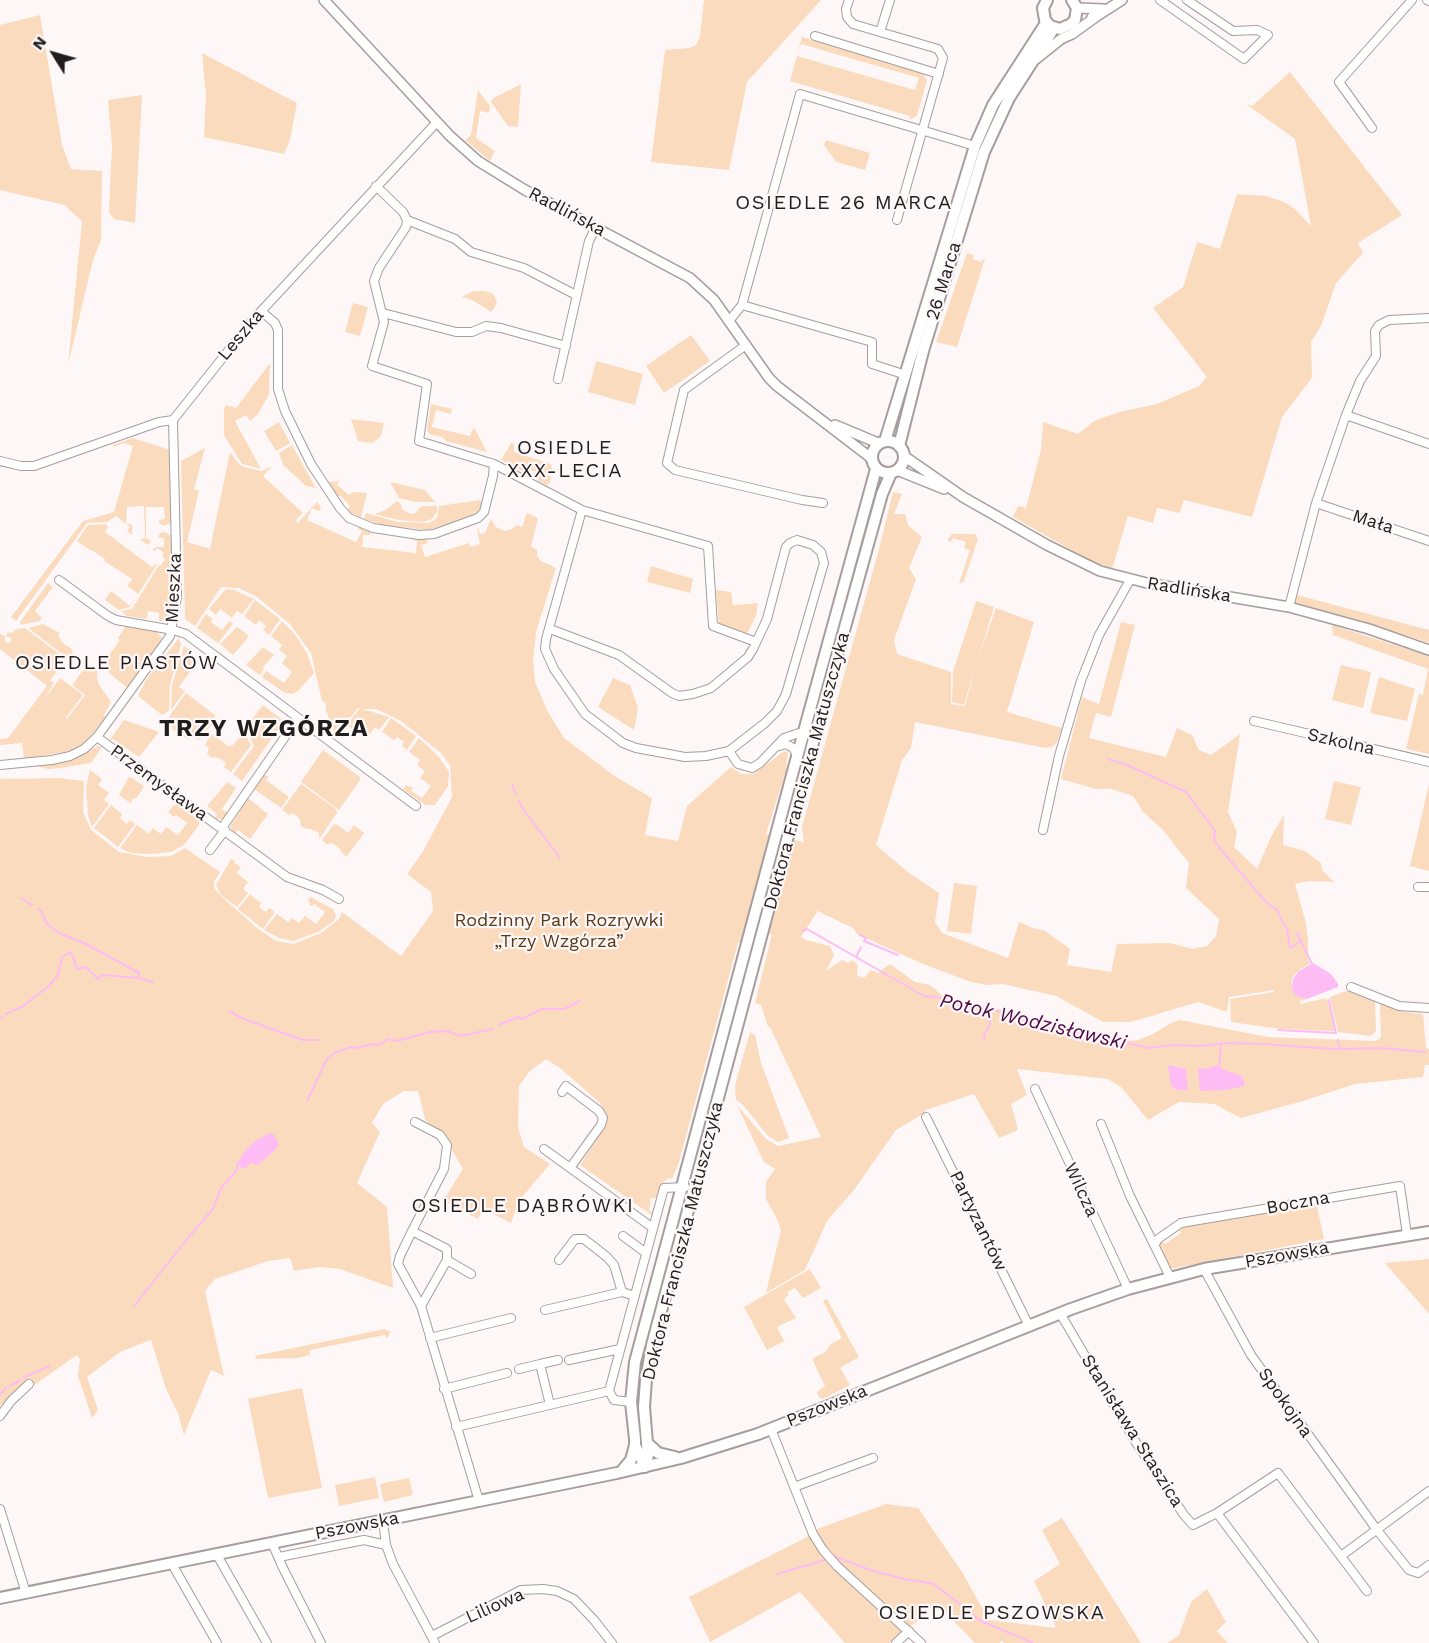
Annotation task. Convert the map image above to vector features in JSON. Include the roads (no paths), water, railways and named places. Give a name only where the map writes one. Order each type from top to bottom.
[{"type":"main road","points":[[1047,0],[1043,13],[1050,25],[1066,27],[1075,9]]},
{"type":"main road","name":"26 Marca","points":[[902,451],[923,351],[984,152],[1004,106],[1050,25]]},
{"type":"main road","name":"26 Marca","points":[[881,442],[906,375],[975,146],[1000,93],[1050,25]]},
{"type":"main road","points":[[881,442],[895,442],[902,451],[902,465],[894,472],[883,473],[876,469],[871,458],[872,452],[881,442]]},
{"type":"main road","name":"Doktora Franciszka Matuszczyka","points":[[645,1467],[635,1445],[631,1402],[635,1362],[876,469]]},
{"type":"main road","name":"Doktora Franciszka Matuszczyka","points":[[645,1467],[648,1455],[644,1407],[652,1345],[815,735],[882,494],[894,472]]},
{"type":"main road","name":"Pszowska","points":[[0,1598],[681,1458],[771,1429],[1060,1313],[1128,1289],[1204,1269],[1429,1232]]},
{"type":"main road","points":[[647,1443],[658,1453],[681,1458]]},
{"type":"main road","points":[[621,1472],[631,1460],[635,1445]]},
{"type":"street","name":"Radlińska","points":[[324,0],[437,122],[470,154],[493,171],[690,278],[706,291],[777,386],[871,458]]},
{"type":"street","points":[[849,0],[846,9],[847,17],[853,24],[938,49],[943,58],[897,220]]},
{"type":"street","points":[[880,32],[890,0]]},
{"type":"street","points":[[1029,64],[1061,39],[1122,0]]},
{"type":"street","points":[[1160,0],[1244,59],[1268,34],[1257,30],[1233,31],[1187,0]]},
{"type":"street","points":[[1372,128],[1339,82],[1412,0]]},
{"type":"street","points":[[1075,9],[1110,8]]},
{"type":"street","points":[[1075,9],[1097,16]]},
{"type":"street","points":[[815,36],[939,74]]},
{"type":"street","points":[[729,321],[742,305],[800,94],[975,146]]},
{"type":"street","name":"Leszka","points":[[173,420],[261,311],[437,122]]},
{"type":"street","points":[[376,186],[403,212],[407,219],[406,227],[379,268],[374,281],[383,317],[372,366],[427,384],[419,441],[494,464],[582,510],[708,546],[713,626],[756,642]]},
{"type":"street","points":[[407,219],[455,239],[471,252],[524,268],[576,295]]},
{"type":"street","points":[[558,379],[589,241],[596,227]]},
{"type":"street","points":[[742,305],[872,342],[872,364],[906,375]]},
{"type":"street","points":[[261,311],[275,323],[278,330],[278,389],[285,411],[305,452],[340,508],[349,518],[364,525],[419,535],[434,534],[478,518],[483,512],[494,464]]},
{"type":"street","points":[[383,317],[456,332],[472,332],[486,326],[501,328],[566,346]]},
{"type":"street","points":[[1289,607],[1316,503],[1346,416],[1360,381],[1376,357],[1375,332],[1379,325],[1389,320],[1429,318]]},
{"type":"street","points":[[746,345],[684,390],[668,463],[675,470],[823,503]]},
{"type":"street","name":"Radlińska","points":[[814,414],[864,439],[881,442]]},
{"type":"street","points":[[1346,416],[1429,444]]},
{"type":"street","points":[[0,461],[21,466],[34,466],[159,422],[173,420]]},
{"type":"street","name":"Mieszka","points":[[0,765],[52,760],[70,756],[84,749],[97,737],[167,642],[173,630],[177,597],[173,420]]},
{"type":"street","name":"Radlińska","points":[[902,451],[963,497],[1087,566],[1130,580],[1289,607],[1369,629],[1429,650]]},
{"type":"street","name":"Radlińska","points":[[894,472],[963,497]]},
{"type":"street","name":"Mała","points":[[1316,503],[1429,541]]},
{"type":"street","points":[[550,629],[619,655],[672,693],[679,696],[693,694],[711,688],[748,657],[767,619],[786,547],[790,543],[797,540],[813,545],[821,552],[824,563],[786,694],[777,711],[729,751],[691,758],[630,746],[585,714],[554,669],[545,649],[546,639],[582,510]]},
{"type":"street","points":[[60,580],[116,620],[186,634],[416,806]]},
{"type":"street","points":[[1043,830],[1059,756],[1081,681],[1099,635],[1130,580]]},
{"type":"street","name":"Przemysława","points":[[210,850],[298,718]]},
{"type":"street","name":"Szkolna","points":[[1254,721],[1429,762]]},
{"type":"street","points":[[729,751],[738,764],[752,768],[784,738],[792,734],[815,735]]},
{"type":"street","name":"Przemysława","points":[[97,737],[287,877],[323,890],[339,899]]},
{"type":"street","points":[[775,748],[786,744],[793,748],[797,755]]},
{"type":"street","points":[[1418,887],[1429,887]]},
{"type":"street","points":[[1351,987],[1394,1005],[1429,1008]]},
{"type":"street","points":[[562,1092],[566,1086],[600,1111],[603,1118],[601,1125],[570,1168]]},
{"type":"street","name":"Wilcza","points":[[1035,1089],[1128,1289]]},
{"type":"street","name":"Partyzantów","points":[[926,1117],[1029,1326]]},
{"type":"street","points":[[415,1122],[440,1135],[447,1145],[447,1156],[444,1169],[398,1264],[421,1306],[478,1501]]},
{"type":"street","points":[[1101,1124],[1130,1196],[1170,1277]]},
{"type":"street","points":[[544,1149],[653,1228]]},
{"type":"street","name":"Boczna","points":[[1155,1244],[1158,1239],[1180,1223],[1400,1185],[1407,1235]]},
{"type":"street","points":[[631,1402],[614,1400],[609,1390],[664,1188],[681,1186],[693,1189]]},
{"type":"street","points":[[412,1231],[447,1249],[447,1260],[421,1306]]},
{"type":"street","points":[[623,1236],[646,1253]]},
{"type":"street","points":[[559,1260],[574,1239],[584,1239],[614,1265],[622,1292]]},
{"type":"street","points":[[447,1260],[471,1274]]},
{"type":"street","name":"Spokojna","points":[[1204,1269],[1251,1354],[1377,1530],[1409,1570],[1418,1573],[1429,1566]]},
{"type":"street","points":[[545,1310],[622,1292],[635,1296]]},
{"type":"street","name":"Stanisława Staszica","points":[[1060,1313],[1140,1450],[1193,1525],[1217,1513],[1278,1473],[1367,1591]]},
{"type":"street","points":[[430,1338],[511,1318]]},
{"type":"street","points":[[569,1360],[620,1349]]},
{"type":"street","points":[[519,1369],[558,1360]]},
{"type":"street","points":[[540,1364],[550,1405]]},
{"type":"street","points":[[444,1389],[507,1373]]},
{"type":"street","points":[[0,1416],[11,1401],[29,1384]]},
{"type":"street","points":[[456,1427],[609,1390]]},
{"type":"street","points":[[771,1429],[813,1534],[823,1550],[837,1566],[921,1643]]},
{"type":"street","points":[[794,1487],[873,1458]]},
{"type":"street","points":[[1341,1556],[1429,1491]]},
{"type":"street","points":[[0,1509],[26,1593]]},
{"type":"street","points":[[1217,1513],[1314,1643]]},
{"type":"street","points":[[383,1521],[386,1545],[393,1564],[434,1640]]},
{"type":"street","points":[[279,1557],[364,1540],[386,1545]]},
{"type":"street","points":[[272,1543],[321,1643]]},
{"type":"street","points":[[217,1555],[267,1643]]},
{"type":"street","points":[[172,1564],[216,1643]]},
{"type":"street","name":"Liliowa","points":[[434,1640],[521,1590],[543,1589],[557,1591],[574,1599],[609,1640]]},
{"type":"street","points":[[896,1643],[909,1631]]},
{"type":"street","points":[[598,1643],[609,1640]]},
{"type":"waterway","points":[[1108,759],[1127,765],[1186,792],[1215,831],[1214,840],[1222,851],[1267,903],[1278,911],[1287,929],[1290,948],[1300,942]]},
{"type":"waterway","points":[[512,785],[516,794]]},
{"type":"waterway","points":[[519,801],[560,858]]},
{"type":"waterway","points":[[21,898],[32,905]]},
{"type":"waterway","points":[[38,909],[47,924],[61,934],[84,943],[139,973],[139,978]]},
{"type":"waterway","name":"Potok Wodzisławski","points":[[803,931],[807,929],[924,996],[1043,1022],[1081,1037],[1115,1040],[1149,1048],[1226,1043],[1332,1049],[1382,1048],[1425,1052]]},
{"type":"waterway","points":[[1297,933],[1312,964]]},
{"type":"waterway","points":[[860,935],[866,938],[864,941],[898,955]]},
{"type":"waterway","points":[[856,957],[861,947]]},
{"type":"waterway","name":"Potok Wodzisławski","points":[[6,1014],[23,1006],[49,986],[58,975],[62,957],[71,952],[77,969],[86,967],[98,979],[103,975],[139,978],[153,982]]},
{"type":"waterway","points":[[1278,1030],[1336,1033],[1329,1000]]},
{"type":"waterway","name":"Potok Wodzisławski","points":[[499,1025],[518,1017],[522,1019],[542,1009],[564,1009],[580,1001]]},
{"type":"waterway","points":[[984,1040],[985,1033],[990,1026],[990,1010]]},
{"type":"waterway","name":"Potok Wodzisławski","points":[[229,1011],[244,1019],[303,1040],[318,1040]]},
{"type":"waterway","name":"Potok Wodzisławski","points":[[307,1101],[327,1059],[336,1052],[351,1047],[379,1045],[388,1039],[397,1041],[430,1032],[447,1031],[461,1036],[493,1029]]},
{"type":"waterway","points":[[1338,1040],[1340,1049]]},
{"type":"waterway","points":[[1219,1068],[1221,1044]]},
{"type":"waterway","points":[[135,1305],[213,1209],[221,1188],[237,1170],[238,1162]]},
{"type":"waterway","points":[[24,1377],[50,1366]]},
{"type":"waterway","points":[[10,1386],[21,1380]]},
{"type":"waterway","points":[[0,1394],[6,1388]]},
{"type":"waterway","points":[[834,1556],[870,1570],[934,1584],[981,1621],[1033,1643]]},
{"type":"waterway","points":[[777,1574],[825,1560]]},
{"type":"district","name":"OSIEDLE 26 MARCA","points":[[844,203]]},
{"type":"district","name":"OSIEDLE XXX-LECIA","points":[[565,460]]},
{"type":"district","name":"OSIEDLE PIASTÓW","points":[[117,663]]},
{"type":"district","name":"TRZY WZGÓRZA","points":[[264,729]]},
{"type":"district","name":"OSIEDLE DĄBRÓWKI","points":[[523,1206]]},
{"type":"district","name":"OSIEDLE PSZOWSKA","points":[[992,1613]]},
{"type":"park label","name":"Rodzinny Park Rozrywki „Trzy Wzgórza”","points":[[559,931]]}]
